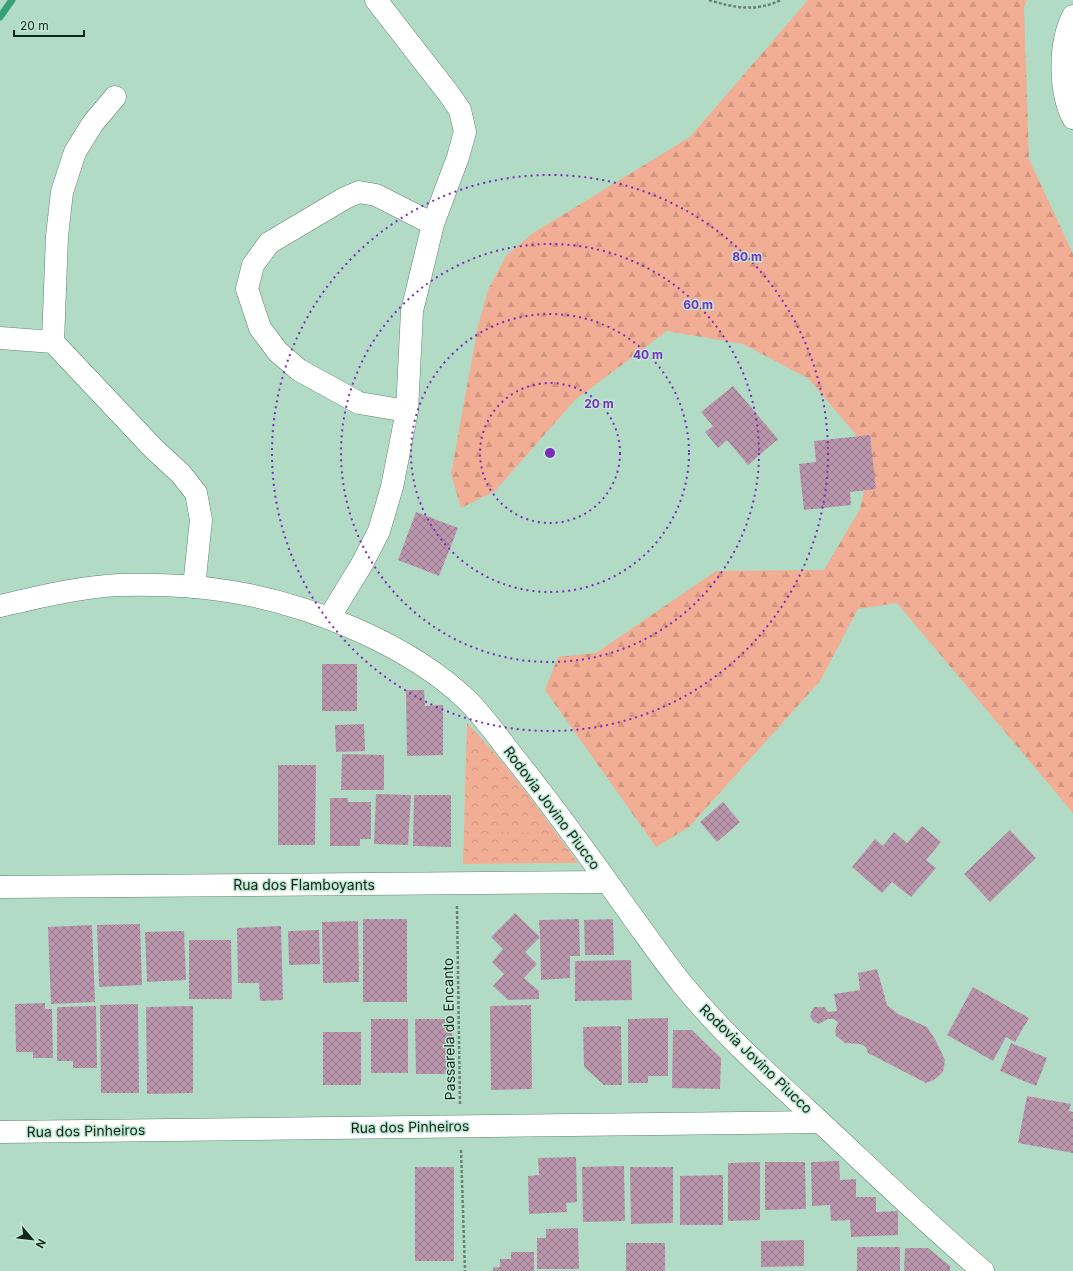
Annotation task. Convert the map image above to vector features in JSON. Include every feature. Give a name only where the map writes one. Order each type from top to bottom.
[{"type":"street","points":[[328,618],[362,564],[379,531],[392,487],[407,411],[412,311],[433,224],[458,157],[465,132],[460,110],[445,88],[376,0]]},
{"type":"street","points":[[1073,16],[1068,26],[1063,52],[1064,79],[1069,110],[1073,118]]},
{"type":"street","points":[[53,342],[57,236],[62,192],[75,152],[93,124],[116,97]]},
{"type":"street","points":[[407,411],[359,403],[299,370],[278,352],[260,328],[247,289],[253,265],[269,243],[345,198],[359,192],[376,194],[433,224]]},
{"type":"street","points":[[0,338],[53,342],[153,448],[181,474],[196,493],[201,520],[194,587]]},
{"type":"street","name":"Rodovia Jovino Piucco","points":[[0,606],[33,598],[116,585],[194,587],[237,593],[286,604],[328,618],[366,634],[406,655],[447,682],[470,702],[548,799],[681,983],[706,1012],[755,1062],[912,1210],[980,1270]]},
{"type":"street","name":"Rua dos Flamboyants","points":[[0,887],[607,882]]},
{"type":"street","name":"Rua dos Pinheiros","points":[[0,1132],[820,1122]]},
{"type":"path","points":[[709,0],[741,8],[768,6],[782,0]]},
{"type":"path","name":"Passarela do Encanto","points":[[456,883],[460,1126],[465,1271]]},
{"type":"green space","points":[[808,0],[1027,0],[1024,7],[1029,159],[1073,254],[1073,813],[897,603],[858,609],[820,681],[689,827],[656,847],[545,690],[558,657],[596,653],[716,571],[824,570],[860,509],[868,471],[856,435],[809,379],[743,344],[667,331],[575,400],[495,491],[461,508],[451,474],[478,326],[488,290],[506,256],[533,233],[690,137]]},
{"type":"green space","points":[[467,723],[497,756],[539,809],[578,863],[463,864]]},
{"type":"green space","points":[[481,828],[532,829],[532,833],[481,831]]},
{"type":"building","points":[[733,386],[778,439],[748,465],[727,440],[718,448],[705,432],[713,426],[701,412]]},
{"type":"building","points":[[870,435],[876,489],[850,492],[851,505],[804,510],[799,464],[816,462],[814,441]]},
{"type":"building","points":[[416,512],[458,528],[439,576],[398,560]]},
{"type":"building","points":[[322,664],[357,664],[357,711],[322,711]]},
{"type":"building","points":[[406,690],[424,690],[425,706],[443,705],[443,755],[407,756]]},
{"type":"building","points":[[364,724],[365,751],[336,752],[335,725]]},
{"type":"building","points":[[342,754],[384,755],[384,790],[341,790]]},
{"type":"building","points":[[278,765],[316,765],[315,845],[278,845]]},
{"type":"building","points":[[376,794],[411,795],[408,845],[374,844]]},
{"type":"building","points":[[414,795],[451,795],[451,847],[413,846]]},
{"type":"building","points":[[330,798],[348,798],[348,802],[371,802],[371,839],[360,839],[360,846],[330,846]]},
{"type":"building","points":[[723,802],[740,822],[717,842],[700,822]]},
{"type":"building","points":[[922,826],[941,842],[926,860],[936,868],[911,897],[892,882],[882,893],[852,867],[875,839],[883,846],[894,832],[907,843]]},
{"type":"building","points":[[1010,830],[1036,858],[990,902],[964,874]]},
{"type":"building","points":[[515,913],[540,937],[525,952],[537,964],[524,978],[539,991],[539,999],[508,1000],[493,986],[504,974],[492,962],[503,949],[491,937]]},
{"type":"building","points":[[363,919],[407,919],[407,1002],[363,1002]]},
{"type":"building","points":[[579,919],[580,956],[570,956],[570,978],[541,980],[539,920]]},
{"type":"building","points":[[613,919],[614,955],[585,955],[584,920]]},
{"type":"building","points":[[358,921],[359,982],[323,983],[322,922]]},
{"type":"building","points":[[140,924],[142,985],[99,987],[97,925]]},
{"type":"building","points":[[92,925],[95,1002],[51,1004],[48,927]]},
{"type":"building","points":[[281,926],[283,1000],[260,1001],[259,983],[238,983],[237,928]]},
{"type":"building","points":[[319,930],[320,964],[289,965],[288,931]]},
{"type":"building","points":[[184,931],[186,980],[147,982],[145,932]]},
{"type":"building","points":[[189,940],[231,940],[232,999],[189,999]]},
{"type":"building","points":[[631,960],[632,1000],[575,1001],[575,961]]},
{"type":"building","points":[[877,969],[887,1005],[898,1014],[927,1027],[936,1041],[945,1060],[943,1072],[934,1080],[926,1083],[868,1053],[866,1047],[860,1044],[845,1043],[836,1036],[835,1031],[838,1022],[834,1019],[828,1019],[819,1024],[814,1022],[810,1017],[814,1007],[824,1007],[828,1012],[837,1011],[834,994],[860,990],[858,973]]},
{"type":"building","points":[[973,987],[1029,1018],[1015,1042],[1006,1037],[993,1061],[947,1035]]},
{"type":"building","points":[[45,1003],[45,1009],[52,1009],[53,1058],[33,1058],[33,1052],[16,1052],[15,1004]]},
{"type":"building","points":[[138,1004],[139,1093],[101,1093],[100,1005]]},
{"type":"building","points":[[531,1005],[532,1089],[491,1090],[490,1006]]},
{"type":"building","points":[[96,1006],[97,1068],[73,1068],[73,1061],[57,1061],[57,1007]]},
{"type":"building","points":[[193,1006],[193,1093],[147,1094],[146,1007]]},
{"type":"building","points":[[668,1018],[668,1076],[648,1076],[648,1083],[628,1083],[628,1019]]},
{"type":"building","points":[[371,1019],[408,1019],[408,1073],[371,1073]]},
{"type":"building","points":[[415,1019],[452,1019],[453,1074],[416,1074]]},
{"type":"building","points":[[621,1026],[622,1085],[604,1085],[584,1067],[583,1027]]},
{"type":"building","points":[[673,1030],[692,1030],[721,1058],[720,1089],[672,1088]]},
{"type":"building","points":[[323,1032],[361,1032],[361,1085],[323,1085]]},
{"type":"building","points":[[1011,1043],[1047,1058],[1036,1086],[1000,1071]]},
{"type":"building","points":[[1027,1096],[1071,1104],[1069,1111],[1073,1112],[1073,1153],[1018,1143]]},
{"type":"building","points":[[576,1157],[577,1202],[566,1203],[567,1212],[529,1214],[528,1176],[539,1175],[538,1158]]},
{"type":"building","points":[[839,1161],[840,1180],[856,1179],[856,1197],[876,1197],[876,1212],[898,1211],[898,1235],[851,1237],[850,1220],[831,1221],[830,1205],[812,1206],[811,1162]]},
{"type":"building","points":[[760,1162],[760,1220],[728,1221],[728,1163]]},
{"type":"building","points":[[765,1162],[805,1162],[806,1209],[765,1210]]},
{"type":"building","points":[[624,1166],[625,1221],[583,1222],[582,1167]]},
{"type":"building","points":[[415,1167],[454,1167],[454,1261],[415,1261]]},
{"type":"building","points":[[630,1167],[673,1167],[673,1223],[631,1224]]},
{"type":"building","points":[[723,1175],[723,1225],[680,1225],[680,1176]]},
{"type":"building","points":[[578,1228],[579,1269],[537,1269],[537,1238],[546,1238],[546,1229]]},
{"type":"building","points":[[804,1240],[804,1266],[761,1267],[761,1241]]},
{"type":"building","points":[[626,1243],[665,1243],[665,1271],[626,1271]]},
{"type":"building","points":[[857,1247],[900,1247],[900,1271],[857,1271]]},
{"type":"building","points":[[905,1248],[928,1248],[950,1266],[950,1271],[904,1271]]},
{"type":"building","points":[[511,1252],[534,1252],[534,1271],[493,1271],[493,1267],[500,1267],[500,1259],[511,1259]]},
{"type":"waterway","points":[[0,17],[12,0]]}]
